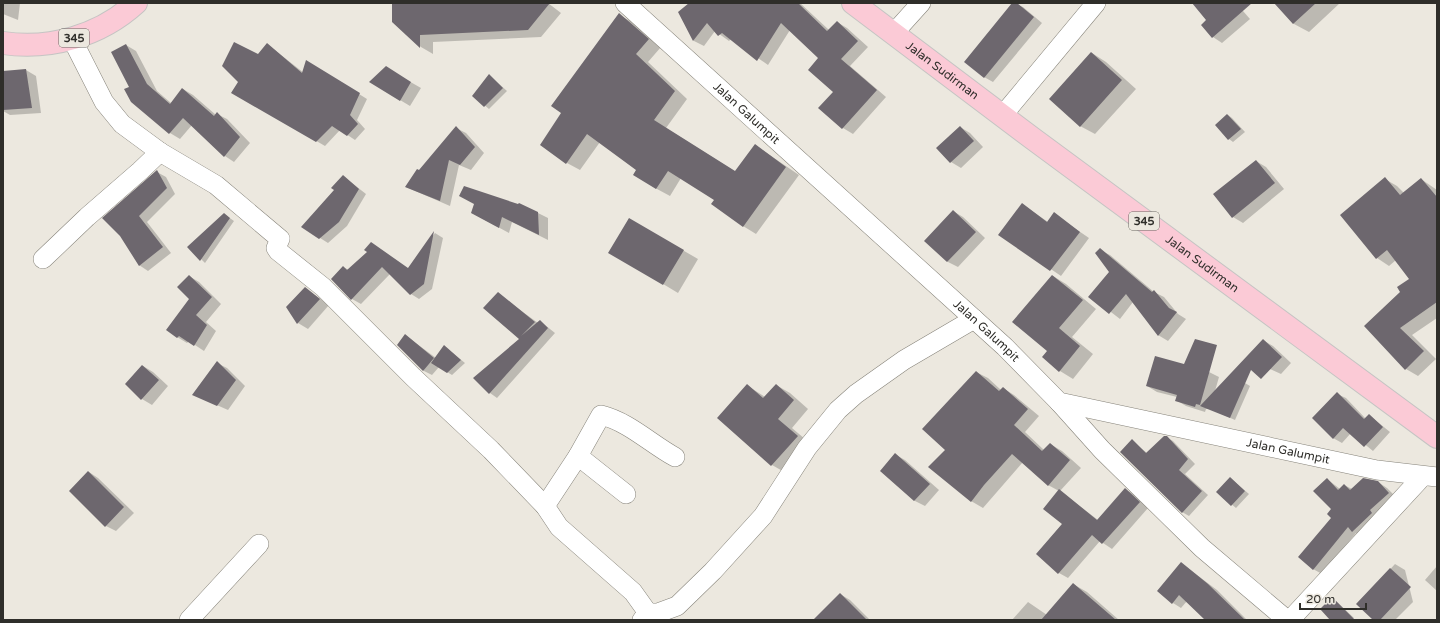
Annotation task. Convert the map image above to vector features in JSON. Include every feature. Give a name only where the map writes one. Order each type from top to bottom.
[{"type":"main road","name":"345","points":[[3,44],[29,46],[49,44],[72,39],[109,23],[136,3]]},
{"type":"main road","name":"Jalan Sudirman","points":[[853,3],[1002,116],[1437,437]]},
{"type":"street","name":"Jalan Galumpit","points":[[625,3],[1005,347],[1059,402],[1377,470],[1430,476]]},
{"type":"street","points":[[894,34],[921,3]]},
{"type":"street","points":[[1002,116],[1096,3]]},
{"type":"street","points":[[72,39],[104,102],[122,124],[160,152],[216,186],[280,239],[276,248],[278,251],[323,287],[413,377],[491,450],[545,506],[559,527],[633,592],[645,617],[658,614],[677,606],[714,571],[763,516],[807,448],[838,410],[856,394],[904,360],[974,319]]},
{"type":"street","points":[[43,259],[87,216],[160,152]]},
{"type":"street","points":[[1059,402],[1102,450],[1202,548],[1289,620],[1430,476]]},
{"type":"street","points":[[545,506],[578,456],[602,415],[635,431],[658,448],[675,457]]},
{"type":"street","points":[[578,456],[626,494]]},
{"type":"street","points":[[189,620],[259,544]]},
{"type":"building","points":[[392,3],[550,3],[528,30],[420,35],[420,48],[392,22]]},
{"type":"building","points":[[689,3],[798,3],[827,31],[837,21],[858,41],[841,59],[877,90],[842,129],[818,108],[833,92],[808,70],[818,58],[781,23],[757,61],[722,33],[718,36],[707,23],[693,41],[678,12]]},
{"type":"building","points":[[1012,3],[1017,3],[1034,17],[984,78],[964,62]]},
{"type":"building","points":[[1192,3],[1252,3],[1212,38],[1201,25],[1206,20]]},
{"type":"building","points":[[1274,3],[1316,3],[1293,24]]},
{"type":"building","points":[[619,13],[649,39],[636,54],[675,91],[654,120],[735,171],[755,144],[786,167],[743,227],[711,204],[714,200],[668,171],[656,189],[633,175],[636,170],[587,134],[566,164],[540,145],[561,113],[551,106]]},
{"type":"building","points":[[234,42],[258,54],[267,43],[302,73],[306,60],[360,93],[350,115],[358,124],[347,136],[332,126],[316,142],[231,93],[238,82],[222,66]]},
{"type":"building","points":[[126,44],[147,84],[170,104],[182,88],[214,116],[217,112],[240,137],[224,157],[183,118],[169,134],[131,102],[124,89],[129,87],[111,52]]},
{"type":"building","points":[[1091,52],[1122,80],[1080,127],[1049,99]]},
{"type":"building","points":[[386,66],[411,82],[400,101],[369,82]]},
{"type":"building","points":[[26,69],[32,108],[3,110],[3,71]]},
{"type":"building","points":[[489,74],[503,88],[484,107],[472,96]]},
{"type":"building","points":[[1227,114],[1241,129],[1228,140],[1215,125]]},
{"type":"building","points":[[456,126],[475,147],[460,165],[449,160],[440,201],[405,187],[417,169],[419,170]]},
{"type":"building","points":[[960,126],[974,141],[950,163],[936,148]]},
{"type":"building","points":[[1256,160],[1275,183],[1232,218],[1213,194]]},
{"type":"building","points":[[157,170],[167,188],[139,216],[163,247],[139,266],[120,236],[102,218]]},
{"type":"building","points":[[343,175],[359,189],[339,222],[319,239],[301,227],[334,190],[331,188]]},
{"type":"building","points":[[1385,177],[1400,195],[1421,178],[1437,197],[1437,302],[1400,328],[1424,351],[1405,370],[1364,326],[1400,292],[1397,287],[1409,279],[1387,250],[1376,259],[1340,215]]},
{"type":"building","points":[[464,186],[518,204],[519,203],[538,212],[539,235],[502,217],[499,228],[471,213],[474,204],[459,196]]},
{"type":"building","points":[[1022,203],[1047,222],[1054,212],[1080,232],[1050,271],[998,235]]},
{"type":"building","points":[[953,210],[976,232],[947,262],[924,241]]},
{"type":"building","points":[[224,213],[230,218],[200,261],[187,247]]},
{"type":"building","points":[[629,218],[684,250],[663,285],[608,253]]},
{"type":"building","points":[[434,231],[424,284],[410,295],[382,267],[351,300],[331,279],[343,266],[347,270],[367,252],[364,250],[371,242],[408,268]]},
{"type":"building","points":[[1100,248],[1152,292],[1154,290],[1169,308],[1177,312],[1158,336],[1126,294],[1109,314],[1088,297],[1109,272],[1095,253]]},
{"type":"building","points":[[189,275],[212,297],[196,315],[207,325],[194,346],[179,336],[177,338],[166,330],[189,299],[177,287]]},
{"type":"building","points":[[1052,275],[1083,300],[1059,328],[1080,346],[1059,372],[1042,357],[1047,351],[1012,322]]},
{"type":"building","points":[[305,287],[320,299],[297,324],[286,307]]},
{"type":"building","points":[[498,292],[535,322],[521,336],[540,320],[548,328],[489,394],[473,378],[519,339],[483,308]]},
{"type":"building","points":[[405,334],[434,358],[423,371],[397,345]]},
{"type":"building","points":[[1195,339],[1217,345],[1200,405],[1196,404],[1195,407],[1175,401],[1177,395],[1146,386],[1155,356],[1184,364]]},
{"type":"building","points":[[1263,339],[1282,357],[1261,379],[1251,370],[1230,418],[1200,406]]},
{"type":"building","points":[[444,345],[461,360],[447,373],[431,363]]},
{"type":"building","points":[[217,361],[236,380],[217,406],[192,395]]},
{"type":"building","points":[[142,365],[159,380],[141,400],[125,384]]},
{"type":"building","points":[[976,371],[999,391],[1003,387],[1028,409],[1014,425],[1042,451],[1050,443],[1070,460],[1048,486],[1012,454],[971,502],[928,467],[945,450],[922,429]]},
{"type":"building","points":[[747,384],[763,398],[776,384],[794,400],[778,419],[798,436],[771,466],[717,418]]},
{"type":"building","points":[[1337,392],[1364,419],[1369,414],[1383,427],[1364,447],[1343,428],[1333,439],[1312,418]]},
{"type":"building","points":[[1164,436],[1167,436],[1188,459],[1179,470],[1202,491],[1182,513],[1120,452],[1132,439],[1146,453]]},
{"type":"building","points":[[895,453],[930,484],[914,501],[880,471]]},
{"type":"building","points":[[88,471],[124,507],[105,527],[69,491]]},
{"type":"building","points":[[1230,477],[1245,491],[1231,506],[1216,492]]},
{"type":"building","points":[[1327,478],[1338,490],[1344,484],[1350,490],[1363,478],[1378,481],[1389,493],[1370,510],[1372,513],[1352,532],[1348,527],[1313,570],[1298,557],[1331,518],[1327,514],[1331,509],[1313,491]]},
{"type":"building","points":[[1125,488],[1140,502],[1102,544],[1092,535],[1058,574],[1036,554],[1062,524],[1043,509],[1059,489],[1097,520]]},
{"type":"building","points":[[1181,562],[1208,584],[1245,620],[1205,620],[1179,595],[1172,604],[1157,591]]},
{"type":"building","points":[[1390,568],[1411,587],[1380,620],[1373,620],[1356,604]]},
{"type":"building","points":[[1073,583],[1116,620],[1041,620]]},
{"type":"building","points":[[840,593],[867,620],[813,620]]},
{"type":"building","points":[[1332,597],[1355,620],[1330,620],[1320,609]]}]
